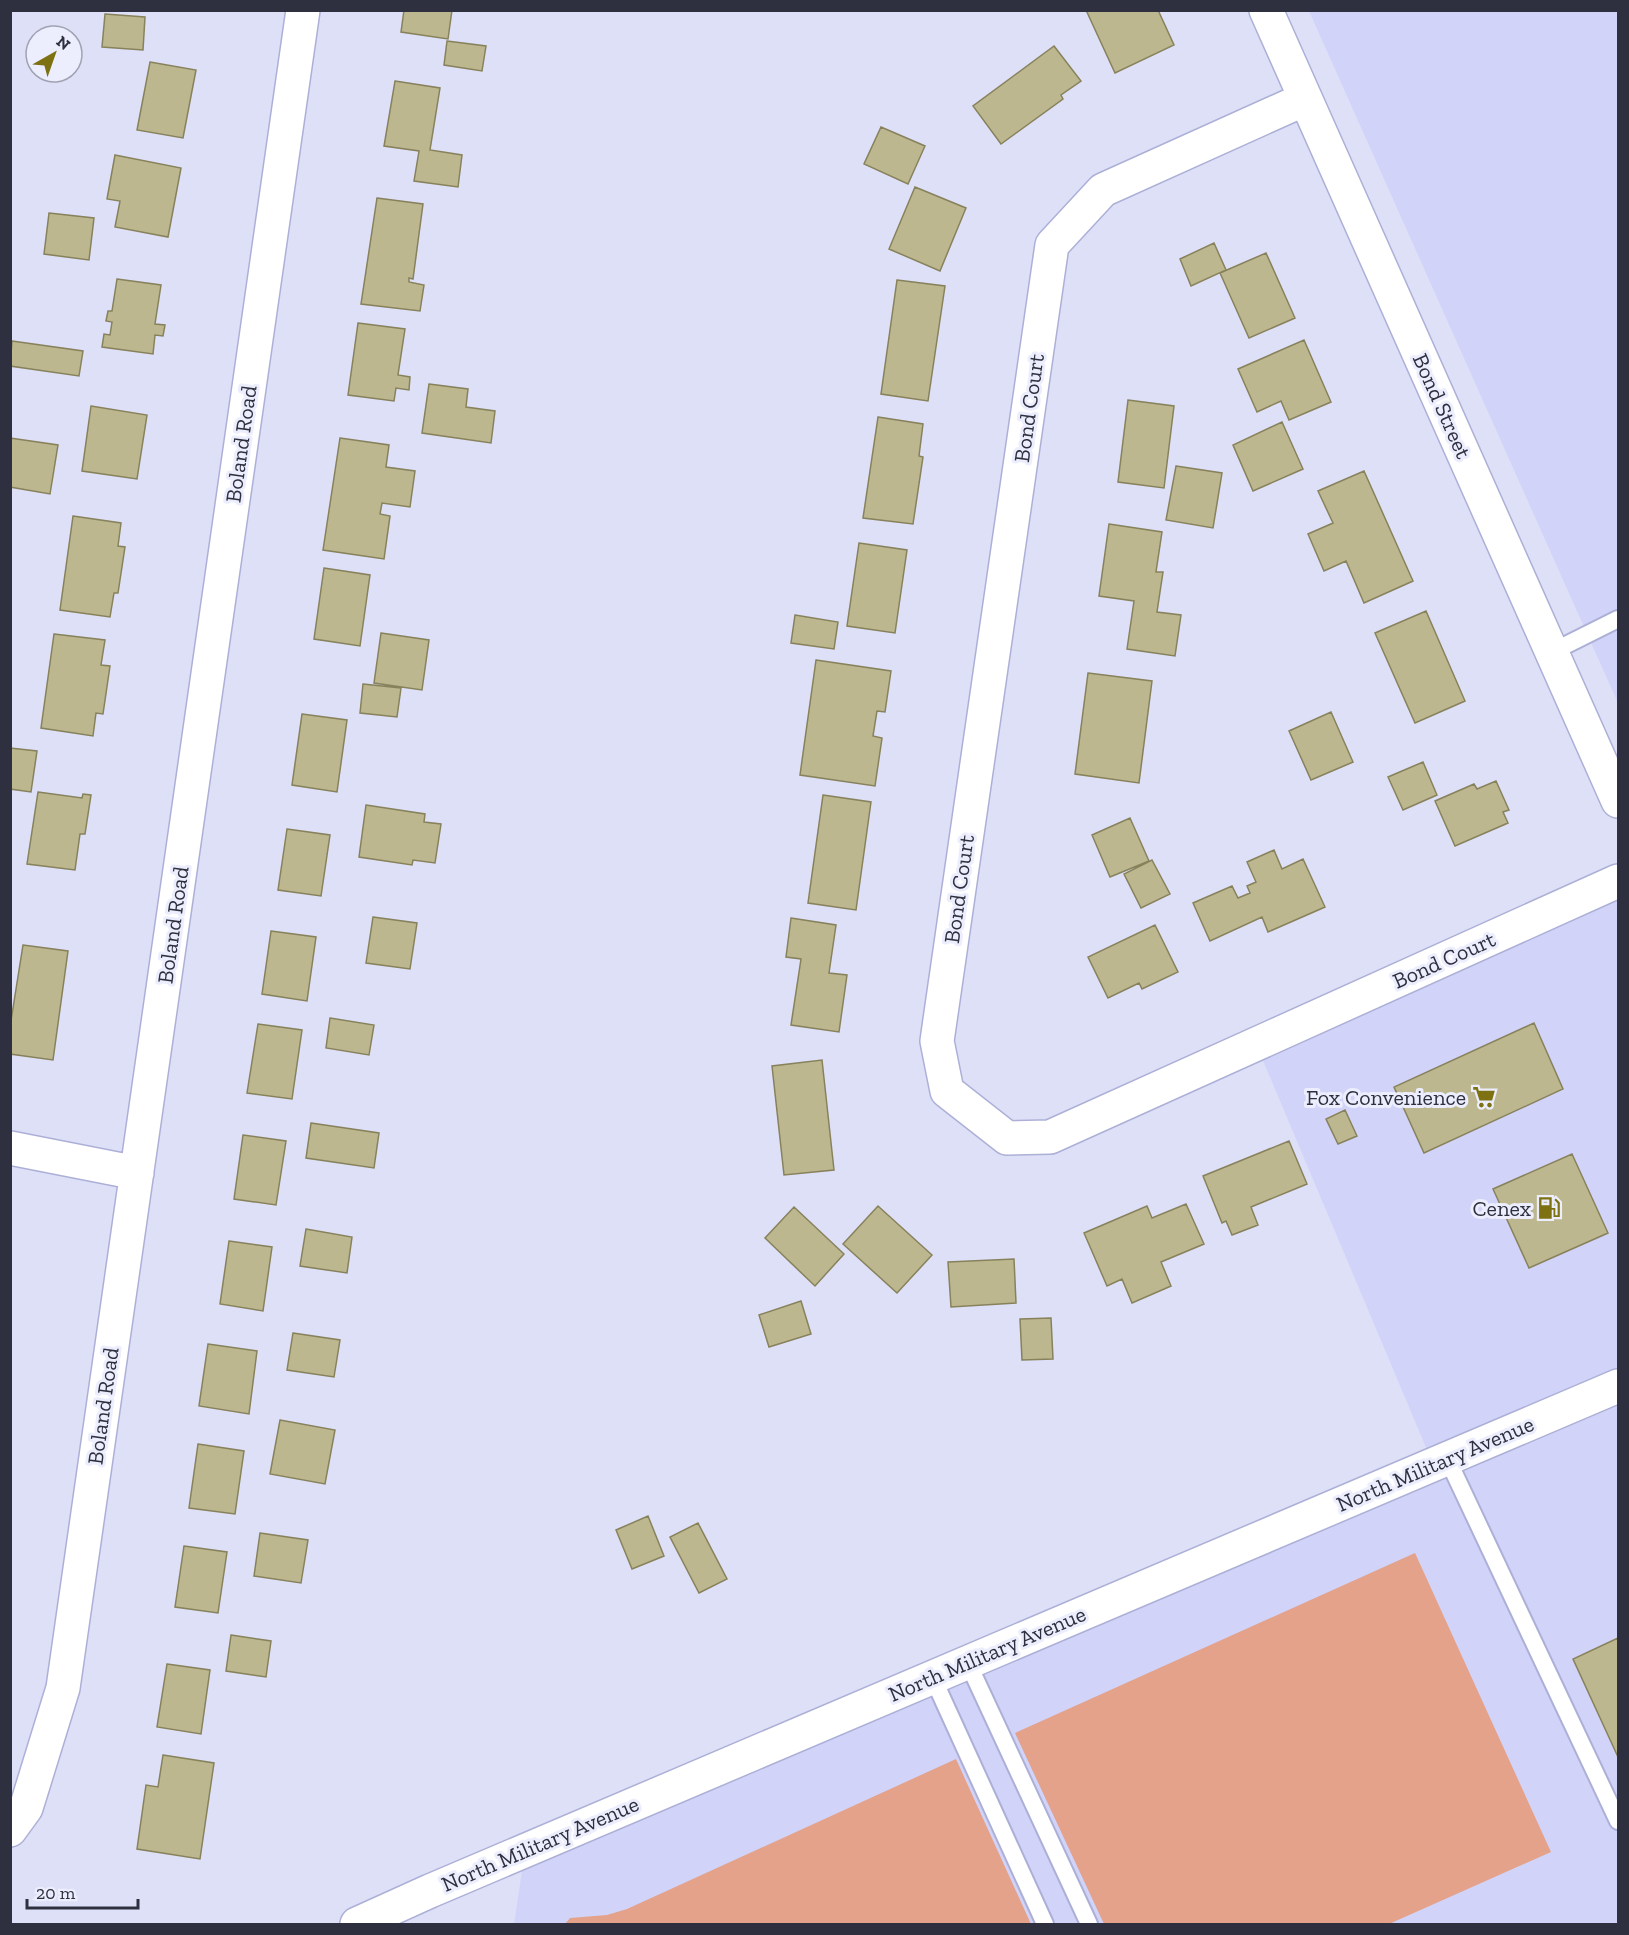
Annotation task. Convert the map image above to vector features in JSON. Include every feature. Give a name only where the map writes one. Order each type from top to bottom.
[{"type":"street","name":"Boland Road","points":[[10,1830],[26,1808],[63,1688],[303,10]]},
{"type":"street","name":"Bond Street","points":[[1266,10],[1618,801]]},
{"type":"street","name":"Bond Court","points":[[1305,99],[1103,190],[1052,246],[938,1041],[947,1091],[1007,1138],[1050,1137],[1618,881]]},
{"type":"street","points":[[10,1148],[137,1173]]},
{"type":"street","name":"North Military Avenue","points":[[357,1924],[1618,1386]]},
{"type":"lane","points":[[1552,652],[1618,619]]},
{"type":"lane","points":[[1447,1458],[1618,1821]]},
{"type":"lane","points":[[968,1663],[1089,1924]]},
{"type":"lane","points":[[933,1678],[1045,1924]]},
{"type":"shaded area","points":[[1309,11],[1618,11],[1618,703]]},
{"type":"shaded area","points":[[1618,881],[1618,1924],[514,1924],[525,1851],[1433,1464],[1256,1044]]},
{"type":"shaded area","points":[[1415,1553],[1551,1852],[1389,1924],[1104,1924],[1015,1733]]},
{"type":"shaded area","points":[[956,1759],[1031,1924],[565,1924],[570,1918],[607,1915],[627,1909]]},
{"type":"building","points":[[404,10],[452,10],[448,39],[401,32]]},
{"type":"building","points":[[1086,10],[1158,10],[1174,45],[1115,73]]},
{"type":"building","points":[[105,14],[145,17],[143,50],[102,47]]},
{"type":"building","points":[[447,41],[486,46],[482,71],[444,65]]},
{"type":"building","points":[[1054,46],[1081,81],[1061,95],[1063,99],[1001,144],[973,106]]},
{"type":"building","points":[[150,62],[196,70],[183,138],[137,130]]},
{"type":"building","points":[[395,81],[440,88],[430,150],[462,155],[458,187],[414,181],[419,151],[384,146]]},
{"type":"building","points":[[881,127],[925,146],[908,184],[864,164]]},
{"type":"building","points":[[115,155],[181,168],[168,237],[115,227],[120,201],[107,199]]},
{"type":"building","points":[[915,187],[966,208],[940,271],[889,249]]},
{"type":"building","points":[[377,198],[423,204],[413,279],[409,278],[409,282],[424,285],[420,311],[361,304]]},
{"type":"building","points":[[49,213],[94,218],[89,260],[44,254]]},
{"type":"building","points":[[1214,243],[1226,270],[1191,286],[1180,259]]},
{"type":"building","points":[[1266,253],[1295,318],[1249,338],[1220,273]]},
{"type":"building","points":[[117,279],[161,285],[155,324],[165,325],[163,336],[155,335],[153,354],[102,347],[104,334],[110,335],[112,322],[106,321],[108,311],[112,311]]},
{"type":"building","points":[[897,280],[945,286],[928,401],[881,394]]},
{"type":"building","points":[[358,323],[405,329],[398,375],[410,377],[409,390],[396,388],[394,401],[348,395]]},
{"type":"building","points":[[1304,340],[1331,402],[1289,420],[1281,401],[1257,412],[1238,369]]},
{"type":"building","points":[[12,341],[83,351],[79,376],[10,366]]},
{"type":"building","points":[[429,384],[468,389],[466,407],[495,411],[491,443],[422,433]]},
{"type":"building","points":[[1128,400],[1174,406],[1164,488],[1118,482]]},
{"type":"building","points":[[91,406],[147,415],[137,479],[82,471]]},
{"type":"building","points":[[878,417],[923,424],[919,456],[923,457],[913,524],[863,518]]},
{"type":"building","points":[[1282,422],[1303,469],[1253,491],[1233,445]]},
{"type":"building","points":[[10,438],[58,445],[50,494],[10,487]]},
{"type":"building","points":[[340,438],[389,445],[386,467],[415,471],[410,507],[382,503],[380,514],[390,516],[384,559],[323,550]]},
{"type":"building","points":[[1176,466],[1222,473],[1213,528],[1166,520]]},
{"type":"building","points":[[1364,471],[1413,581],[1364,603],[1346,561],[1324,571],[1308,534],[1333,523],[1318,491]]},
{"type":"building","points":[[73,516],[121,523],[118,546],[125,547],[118,593],[114,593],[110,617],[60,610]]},
{"type":"building","points":[[1109,524],[1162,532],[1156,572],[1163,572],[1157,612],[1181,615],[1175,656],[1127,649],[1134,601],[1099,596]]},
{"type":"building","points":[[859,543],[907,550],[895,633],[847,626]]},
{"type":"building","points":[[324,568],[370,575],[360,646],[314,639]]},
{"type":"building","points":[[1426,611],[1465,701],[1415,723],[1375,633]]},
{"type":"building","points":[[795,615],[838,622],[834,649],[791,643]]},
{"type":"building","points":[[381,633],[429,640],[422,690],[374,683]]},
{"type":"building","points":[[54,634],[105,640],[101,665],[110,666],[103,714],[96,713],[93,736],[41,728]]},
{"type":"building","points":[[816,660],[891,671],[885,712],[877,711],[873,736],[882,738],[875,786],[800,775]]},
{"type":"building","points":[[1088,673],[1152,681],[1139,783],[1075,774]]},
{"type":"building","points":[[363,684],[401,688],[397,717],[360,713]]},
{"type":"building","points":[[1331,712],[1353,762],[1311,780],[1289,731]]},
{"type":"building","points":[[302,714],[347,720],[337,792],[292,785]]},
{"type":"building","points":[[10,748],[37,751],[31,792],[10,789]]},
{"type":"building","points":[[1423,762],[1437,795],[1403,810],[1388,777]]},
{"type":"building","points":[[1496,781],[1509,810],[1503,812],[1508,823],[1455,846],[1435,801],[1474,784],[1477,789]]},
{"type":"building","points":[[38,792],[82,798],[83,794],[91,795],[85,834],[80,834],[75,870],[27,864]]},
{"type":"building","points":[[823,795],[871,802],[856,910],[808,903]]},
{"type":"building","points":[[366,805],[425,814],[424,822],[441,824],[435,863],[413,860],[412,865],[359,857]]},
{"type":"building","points":[[1130,818],[1149,861],[1110,877],[1092,835]]},
{"type":"building","points":[[287,829],[330,835],[321,896],[278,890]]},
{"type":"building","points":[[1274,850],[1282,869],[1303,859],[1325,907],[1268,932],[1262,917],[1210,941],[1193,903],[1232,886],[1238,898],[1250,893],[1247,886],[1256,882],[1247,862]]},
{"type":"building","points":[[1152,860],[1170,894],[1141,908],[1124,874]]},
{"type":"building","points":[[373,917],[417,923],[410,969],[366,963]]},
{"type":"building","points":[[791,918],[836,925],[829,973],[847,975],[839,1032],[791,1025],[801,959],[786,957]]},
{"type":"building","points":[[1155,925],[1178,972],[1142,989],[1139,983],[1108,998],[1088,957]]},
{"type":"building","points":[[271,931],[316,937],[307,1001],[262,994]]},
{"type":"building","points":[[23,945],[68,951],[53,1060],[10,1054],[10,1027]]},
{"type":"building","points":[[330,1018],[374,1025],[369,1055],[326,1048]]},
{"type":"building","points":[[1534,1023],[1563,1089],[1424,1153],[1394,1087]]},
{"type":"building","points":[[258,1024],[302,1030],[292,1099],[247,1093]]},
{"type":"building","points":[[822,1060],[834,1170],[784,1175],[772,1066]]},
{"type":"building","points":[[1345,1110],[1357,1136],[1338,1144],[1326,1119]]},
{"type":"building","points":[[311,1123],[379,1133],[374,1168],[306,1158]]},
{"type":"building","points":[[243,1135],[286,1141],[276,1205],[234,1199]]},
{"type":"building","points":[[1289,1141],[1307,1184],[1251,1207],[1258,1225],[1232,1235],[1226,1221],[1222,1223],[1203,1176]]},
{"type":"building","points":[[1572,1154],[1608,1233],[1529,1268],[1493,1189]]},
{"type":"building","points":[[1186,1204],[1204,1244],[1161,1262],[1171,1286],[1132,1303],[1122,1279],[1107,1286],[1084,1233],[1147,1206],[1152,1218]]},
{"type":"building","points":[[878,1206],[932,1255],[897,1293],[843,1244]]},
{"type":"building","points":[[794,1207],[844,1254],[815,1286],[765,1238]]},
{"type":"building","points":[[306,1229],[352,1237],[347,1273],[300,1266]]},
{"type":"building","points":[[229,1241],[272,1247],[263,1311],[220,1304]]},
{"type":"building","points":[[1014,1259],[1016,1303],[951,1307],[948,1262]]},
{"type":"building","points":[[801,1301],[811,1334],[769,1347],[759,1315]]},
{"type":"building","points":[[1051,1318],[1053,1359],[1022,1360],[1020,1319]]},
{"type":"building","points":[[293,1333],[340,1340],[334,1377],[287,1370]]},
{"type":"building","points":[[208,1344],[257,1351],[249,1414],[199,1406]]},
{"type":"building","points":[[280,1420],[335,1430],[325,1484],[270,1474]]},
{"type":"building","points":[[198,1444],[244,1451],[235,1514],[189,1508]]},
{"type":"building","points":[[648,1516],[664,1556],[632,1569],[616,1530]]},
{"type":"building","points":[[698,1523],[727,1579],[699,1593],[670,1537]]},
{"type":"building","points":[[260,1533],[308,1540],[301,1583],[254,1576]]},
{"type":"building","points":[[184,1546],[227,1552],[218,1613],[175,1607]]},
{"type":"building","points":[[231,1635],[271,1641],[266,1677],[226,1671]]},
{"type":"building","points":[[1618,1638],[1618,1757],[1573,1659]]},
{"type":"building","points":[[167,1664],[210,1670],[201,1734],[157,1727]]},
{"type":"building","points":[[163,1755],[214,1763],[200,1859],[137,1849],[146,1785],[158,1787]]},
{"type":"place","name":"Fox Convenience","points":[[1484,1097]]},
{"type":"place","name":"Cenex","points":[[1549,1208]]}]
